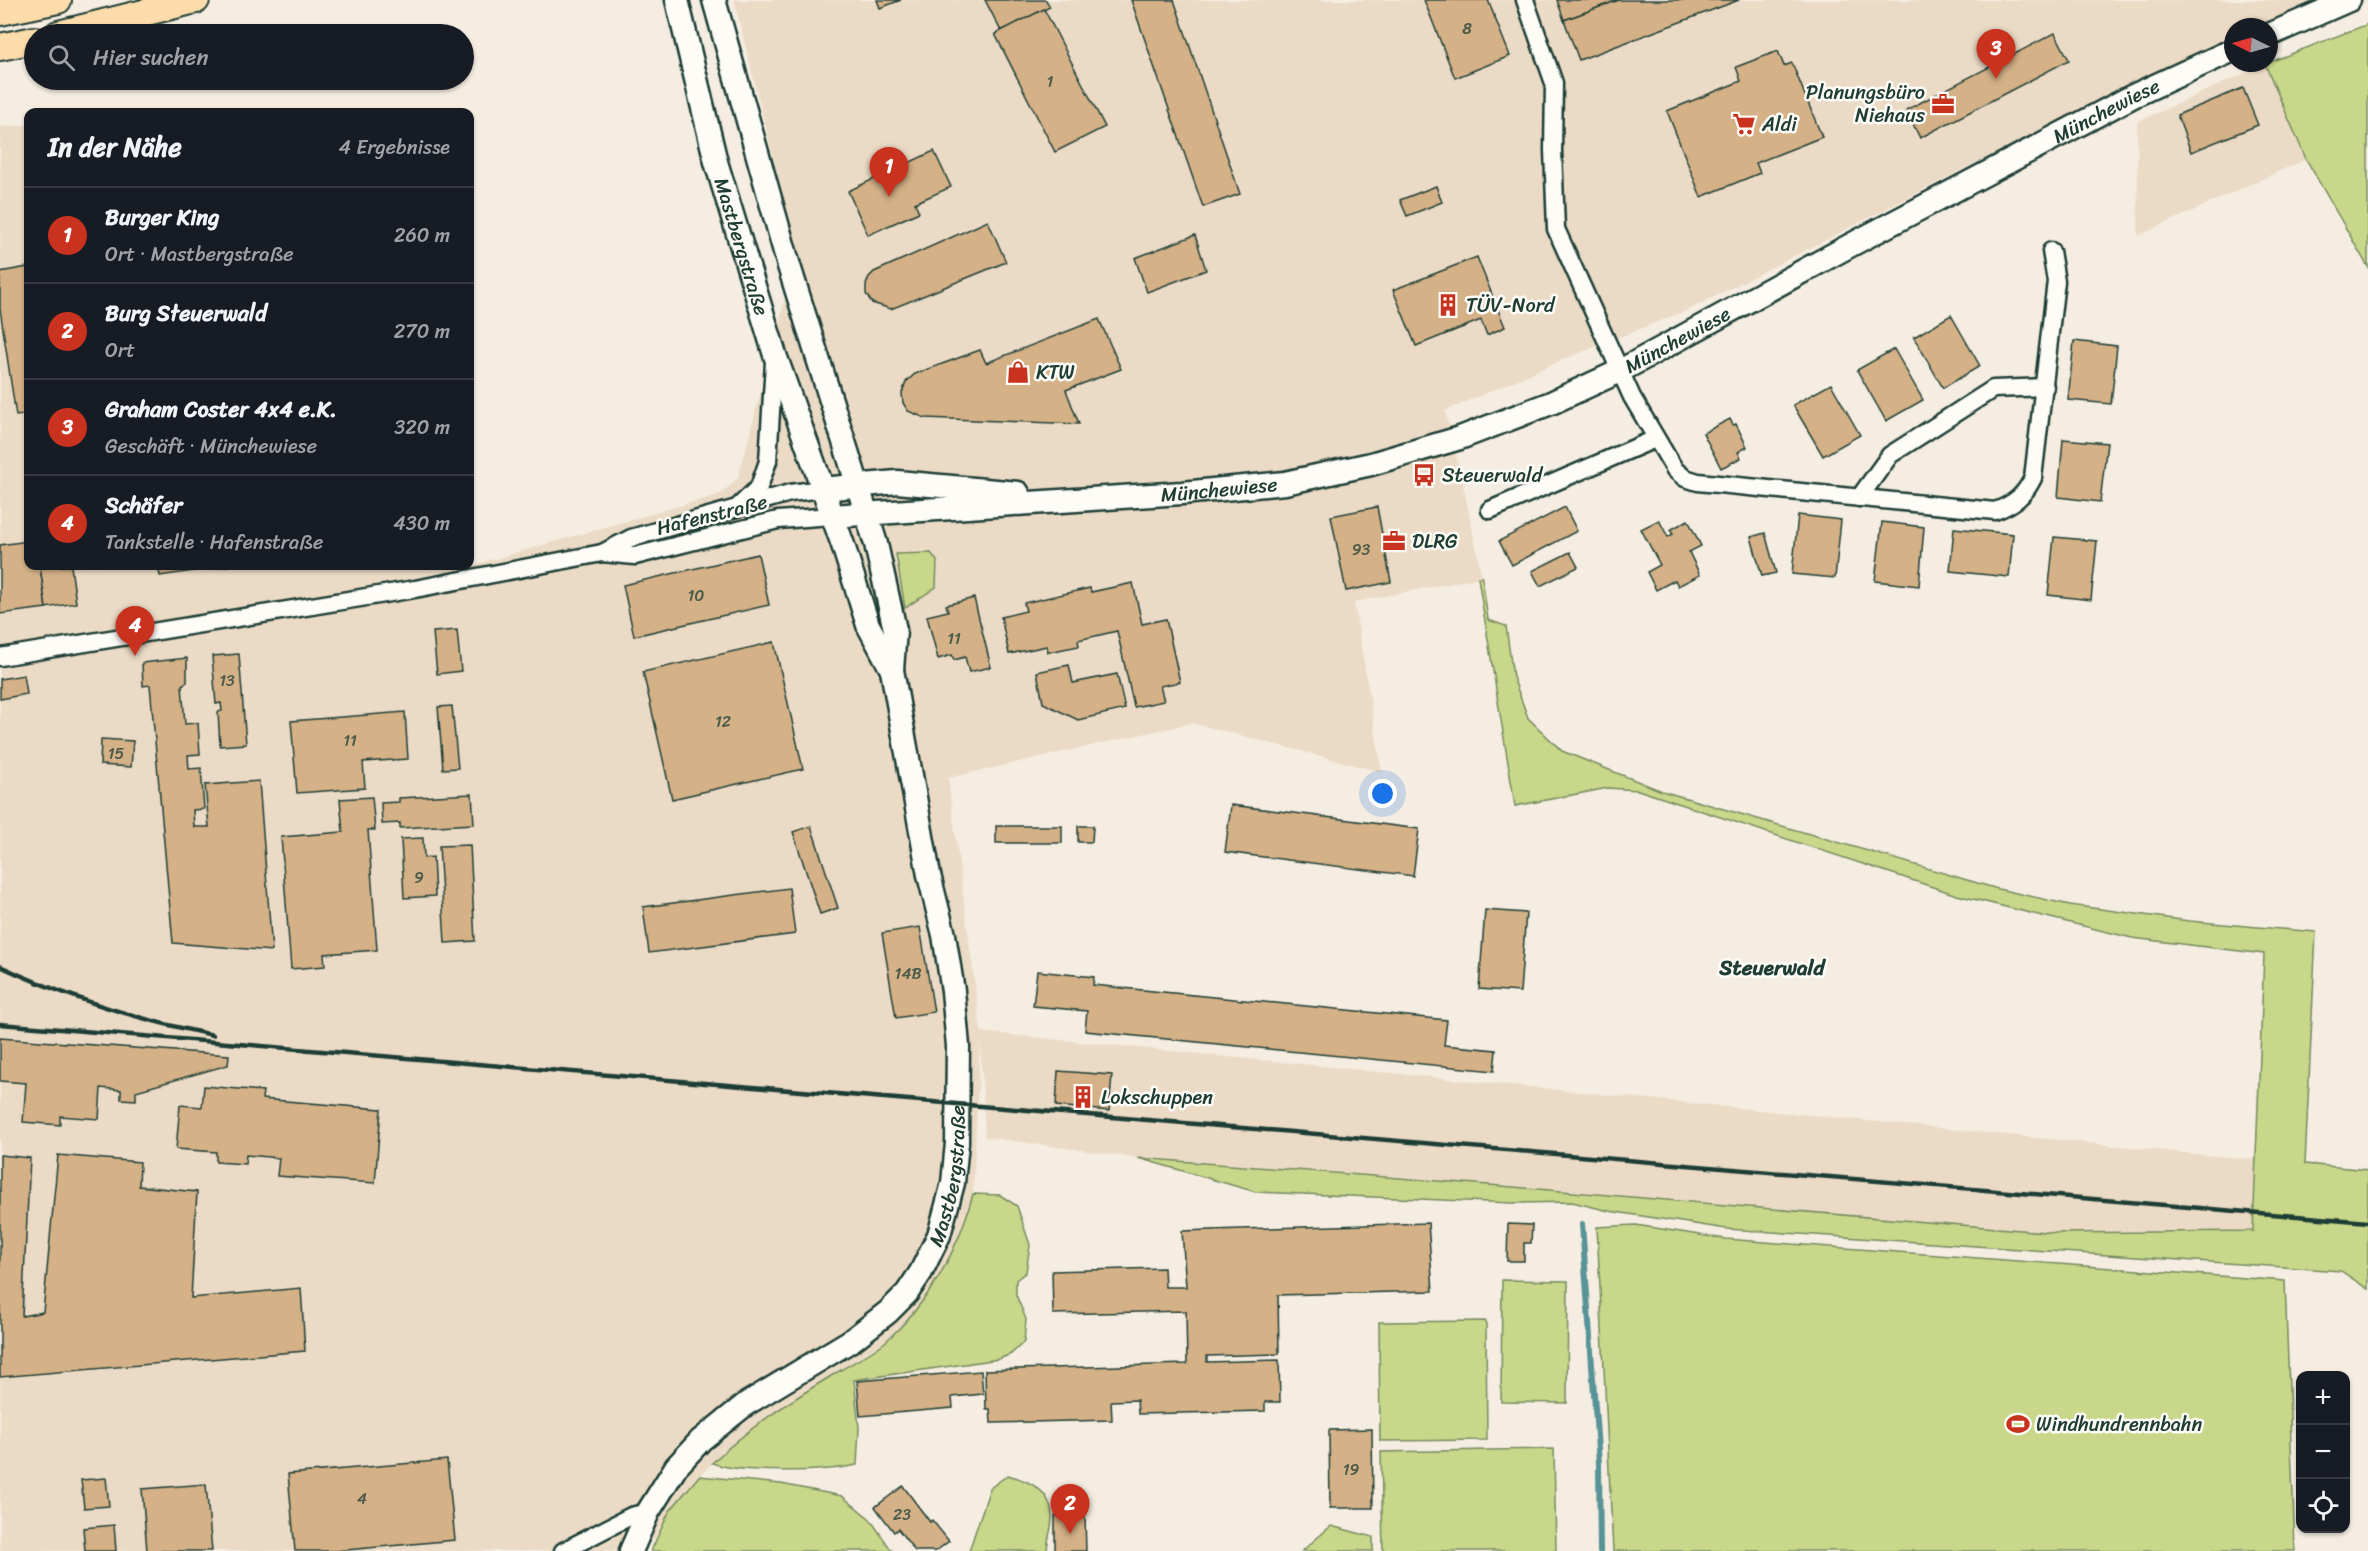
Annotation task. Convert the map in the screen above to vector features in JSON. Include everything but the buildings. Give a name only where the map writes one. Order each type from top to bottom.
[{"type":"main road","points":[[0,12],[58,0]]},
{"type":"main road","points":[[99,24],[196,0]]},
{"type":"main road","name":"Mastbergstraße","points":[[677,0],[716,162],[775,355],[868,625],[892,670]]},
{"type":"main road","name":"Mastbergstraße","points":[[631,1551],[648,1512],[676,1467],[701,1440],[746,1404],[852,1340],[888,1312],[907,1293],[921,1272],[939,1235],[947,1210],[953,1183],[958,1104],[958,1047],[953,991],[944,935],[929,875],[892,670],[895,630],[859,484],[789,266],[714,0]]},
{"type":"main road","points":[[2278,31],[2349,0]]},
{"type":"main road","points":[[0,46],[24,42]]},
{"type":"main road","name":"Münchewiese","points":[[867,514],[1285,483],[1328,474],[1460,438],[1551,403],[1620,371],[1849,246],[2133,96],[2224,54]]},
{"type":"main road","name":"Münchewiese","points":[[859,484],[910,483],[1080,499]]},
{"type":"main road","points":[[822,489],[859,484]]},
{"type":"main road","points":[[832,516],[867,514]]},
{"type":"street","points":[[1525,0],[1554,83],[1553,150],[1556,229],[1620,371],[1655,439],[1675,470],[1685,478],[1698,482],[1995,511],[2011,505],[2025,494],[2033,478],[2056,281],[2051,251]]},
{"type":"street","name":"Hafenstraße","points":[[736,509],[759,487],[768,461],[775,355]]},
{"type":"street","points":[[1859,498],[1890,455],[1993,388],[2045,387]]},
{"type":"street","points":[[1490,510],[1655,439]]},
{"type":"street","name":"Hafenstraße","points":[[602,553],[631,538],[790,493],[822,489]]},
{"type":"street","name":"Hafenstraße","points":[[0,657],[415,589],[602,553],[635,556],[778,520],[832,516]]},
{"type":"street","points":[[563,1551],[631,1516],[648,1512]]},
{"type":"shaded area","points":[[734,0],[2320,0],[2278,18],[2224,18],[2224,42],[2139,80],[1690,309],[1562,360],[1445,411],[1461,474],[1482,577],[1354,602],[1382,772],[1192,723],[948,778],[981,1032],[2257,1160],[2253,1231],[2056,1233],[1138,1158],[985,1137],[980,1041],[973,1194],[966,1223],[945,1265],[918,1310],[883,1343],[777,1410],[736,1440],[699,1476],[669,1512],[655,1539],[630,1551],[0,1551],[0,127],[24,125],[24,570],[474,570],[474,565],[721,494],[738,478],[797,254]]},
{"type":"shaded area","points":[[2247,72],[2268,72],[2306,159],[2138,236],[2137,122]]},
{"type":"green space","points":[[2368,24],[2368,267],[2306,159],[2268,72],[2278,72],[2278,59]]},
{"type":"green space","points":[[931,553],[937,561],[936,587],[905,608],[896,554]]},
{"type":"green space","points":[[1482,577],[1488,620],[1506,626],[1513,677],[1528,718],[1562,751],[1662,791],[1998,889],[2070,905],[2189,921],[2316,932],[2305,1164],[2368,1170],[2368,1289],[2341,1271],[1727,1229],[1609,1211],[1572,1202],[1512,1203],[1256,1192],[1138,1158],[2056,1233],[2253,1231],[2264,954],[2132,938],[1957,895],[1638,790],[1608,788],[1515,806],[1478,578]]},
{"type":"green space","points":[[973,1194],[1000,1195],[1017,1206],[1030,1245],[1026,1272],[1016,1280],[1016,1295],[1026,1319],[1024,1342],[1011,1354],[999,1359],[854,1380],[859,1428],[857,1465],[784,1471],[743,1469],[712,1463],[769,1416],[872,1351],[901,1327],[940,1275],[959,1235]]},
{"type":"green space","points":[[1636,1225],[1725,1239],[2285,1281],[2295,1551],[1613,1551],[1597,1227]]},
{"type":"green space","points":[[1502,1280],[1568,1281],[1567,1403],[1501,1402]]},
{"type":"green space","points":[[1486,1321],[1487,1440],[1380,1441],[1379,1322]]},
{"type":"green space","points":[[1554,1449],[1556,1551],[1383,1551],[1381,1452]]},
{"type":"green space","points":[[1008,1475],[1032,1484],[1044,1494],[1048,1501],[1052,1518],[1047,1551],[969,1551],[990,1488]]},
{"type":"green space","points":[[699,1476],[781,1484],[842,1496],[870,1519],[892,1551],[651,1551],[669,1512]]},
{"type":"green space","points":[[1331,1526],[1373,1537],[1373,1551],[1302,1551]]},
{"type":"waterway","points":[[1582,1224],[1599,1464],[1600,1551]]},
{"type":"railway","points":[[0,966],[105,1007],[213,1035]]},
{"type":"railway","points":[[0,1024],[2368,1222]]},
{"type":"place","name":"Graham Coster 4x4 e.K.","points":[[1996,79]]},
{"type":"place","name":"Planungsbüro Niehaus","points":[[1943,104]]},
{"type":"place","name":"Aldi","points":[[1744,124]]},
{"type":"place","name":"Burger King","points":[[889,197]]},
{"type":"place","name":"TÜV-Nord","points":[[1448,305]]},
{"type":"place","name":"KTW","points":[[1018,372]]},
{"type":"place","name":"Steuerwald","points":[[1424,475]]},
{"type":"place","name":"DLRG","points":[[1394,541]]},
{"type":"place","name":"Schäfer","points":[[135,656]]},
{"type":"place","name":"Lokschuppen","points":[[1083,1097]]},
{"type":"place","name":"Windhundrennbahn","points":[[2018,1424]]},
{"type":"place","name":"Burg Steuerwald","points":[[1070,1534]]},
{"type":"district","name":"Steuerwald","points":[[1772,968]]}]
